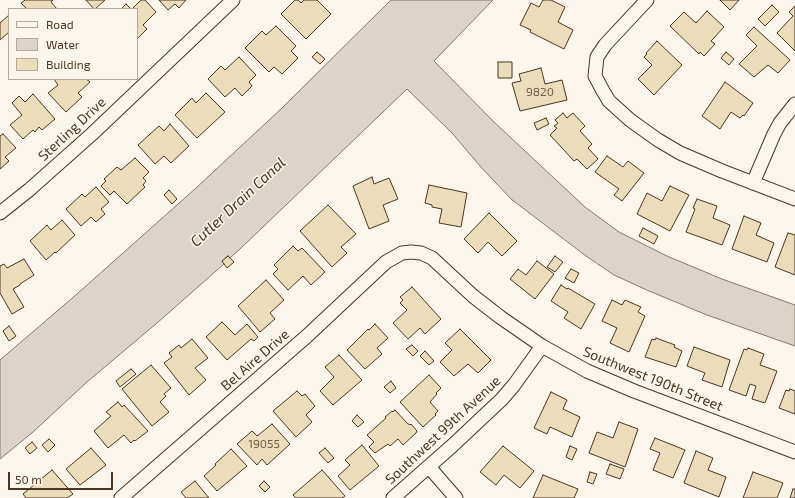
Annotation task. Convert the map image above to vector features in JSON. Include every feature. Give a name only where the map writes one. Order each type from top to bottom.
[{"type":"street","name":"Sterling Drive","points":[[0,213],[29,190],[80,144],[233,0]]},
{"type":"street","points":[[646,0],[600,52],[596,63],[595,76],[602,91],[609,101],[630,120],[658,140],[680,153],[699,162],[795,199]]},
{"type":"street","points":[[753,183],[774,134],[780,123],[795,104]]},
{"type":"street","name":"Southwest 190th Street","points":[[411,252],[421,253],[432,258],[486,307],[520,332],[587,371],[608,381],[795,452]]},
{"type":"street","name":"Bel Aire Drive","points":[[121,498],[301,341],[386,262],[402,253],[411,252]]},
{"type":"street","name":"Southwest 99th Avenue","points":[[393,498],[429,467],[507,393],[542,346]]},
{"type":"street","points":[[429,467],[456,498]]},
{"type":"water","name":"Cutler Drain Canal","points":[[391,0],[493,0],[434,61],[494,122],[585,207],[619,232],[667,256],[722,279],[795,305],[795,346],[707,315],[614,275],[586,256],[511,199],[452,133],[407,89],[240,249],[230,258],[228,256],[222,261],[224,264],[87,382],[33,432],[0,459],[0,360],[196,188],[282,108]]},
{"type":"building","points":[[25,0],[53,0],[51,2],[56,8],[26,8],[21,3]]},
{"type":"building","points":[[86,0],[105,0],[96,8],[93,8]]},
{"type":"building","points":[[141,0],[145,0],[156,12],[143,25],[147,29],[138,38],[138,8],[133,8]]},
{"type":"building","points":[[159,0],[186,0],[179,8],[175,4],[168,10]]},
{"type":"building","points":[[295,0],[298,0],[301,3],[304,0],[317,0],[331,14],[306,39],[281,14]]},
{"type":"building","points":[[543,0],[551,0],[565,7],[558,22],[573,30],[564,49],[530,32],[531,30],[520,25],[531,3],[539,7]]},
{"type":"building","points":[[720,0],[739,0],[730,10]]},
{"type":"building","points":[[126,4],[130,8],[122,8]]},
{"type":"building","points":[[772,5],[779,12],[765,26],[758,19]]},
{"type":"building","points":[[795,6],[795,51],[777,33],[793,16],[789,12]]},
{"type":"building","points":[[707,11],[724,27],[711,41],[715,44],[704,56],[700,52],[699,54],[670,26],[684,12],[696,23]]},
{"type":"building","points":[[8,16],[8,33],[0,40],[0,23]]},
{"type":"building","points":[[276,26],[296,46],[291,51],[298,58],[282,74],[274,67],[269,72],[245,48],[262,31],[266,35]]},
{"type":"building","points":[[754,27],[790,60],[778,73],[768,65],[754,77],[739,64],[757,46],[746,35]]},
{"type":"building","points":[[657,41],[682,65],[654,95],[638,79],[652,65],[644,57]]},
{"type":"building","points":[[317,52],[325,59],[320,64],[312,57]]},
{"type":"building","points":[[726,52],[734,59],[729,65],[721,58]]},
{"type":"building","points":[[239,57],[256,75],[249,82],[252,86],[242,96],[235,88],[225,97],[208,79],[221,66],[225,70]]},
{"type":"building","points":[[498,62],[512,62],[512,78],[498,78]]},
{"type":"building","points":[[541,68],[545,84],[562,80],[567,100],[520,111],[512,83],[521,81],[519,74]]},
{"type":"building","points":[[55,80],[87,80],[90,82],[78,93],[82,97],[66,112],[48,93],[58,85]]},
{"type":"building","points":[[725,82],[753,103],[744,116],[743,115],[740,118],[731,112],[720,129],[702,116]]},
{"type":"building","points":[[206,93],[225,112],[197,138],[175,115],[192,98],[196,103]]},
{"type":"building","points":[[33,94],[55,119],[42,130],[39,127],[35,132],[33,130],[23,139],[10,125],[22,115],[12,103],[19,96],[25,102]]},
{"type":"building","points":[[563,113],[567,118],[573,113],[585,126],[580,131],[592,144],[588,148],[598,159],[587,169],[577,159],[574,161],[550,135],[557,128],[554,126],[558,123],[555,120]]},
{"type":"building","points":[[546,118],[549,124],[537,130],[534,123]]},
{"type":"building","points":[[170,124],[189,146],[171,163],[164,156],[155,164],[138,145],[159,126],[164,131]]},
{"type":"building","points":[[3,134],[16,148],[5,157],[9,161],[0,169],[0,136]]},
{"type":"building","points":[[607,156],[623,167],[628,161],[644,173],[622,201],[614,195],[619,189],[595,172]]},
{"type":"building","points":[[135,158],[149,172],[143,178],[146,181],[143,185],[145,187],[127,204],[114,191],[110,195],[101,186],[106,181],[104,179],[117,167],[121,170]]},
{"type":"building","points":[[372,177],[374,184],[389,178],[398,199],[383,205],[389,221],[369,229],[353,186]]},
{"type":"building","points":[[429,185],[467,193],[461,227],[439,223],[442,209],[432,207],[432,205],[425,203]]},
{"type":"building","points":[[670,186],[689,195],[670,231],[637,214],[647,193],[662,201]]},
{"type":"building","points":[[96,187],[109,202],[101,209],[105,214],[96,222],[91,217],[81,226],[66,209],[82,194],[85,197]]},
{"type":"building","points":[[169,190],[177,199],[172,204],[164,195]]},
{"type":"building","points":[[697,199],[717,206],[713,218],[730,225],[722,245],[686,232],[695,209],[693,208]]},
{"type":"building","points":[[328,205],[356,234],[341,247],[347,253],[332,267],[300,231]]},
{"type":"building","points":[[489,213],[517,241],[502,256],[488,242],[478,253],[464,239]]},
{"type":"building","points":[[744,216],[761,223],[756,235],[774,243],[767,262],[732,249]]},
{"type":"building","points":[[62,220],[75,235],[56,253],[55,252],[46,260],[30,241],[47,225],[51,230]]},
{"type":"building","points":[[643,228],[658,236],[654,244],[639,236]]},
{"type":"building","points":[[788,233],[795,235],[795,275],[775,267]]},
{"type":"building","points":[[293,246],[298,251],[302,248],[325,272],[311,285],[303,276],[288,290],[273,274],[278,269],[274,265]]},
{"type":"building","points":[[228,256],[234,262],[227,268],[222,261]]},
{"type":"building","points":[[555,256],[563,262],[555,272],[547,267]]},
{"type":"building","points":[[24,259],[34,275],[13,289],[24,307],[12,314],[0,293],[0,266],[4,264],[7,268]]},
{"type":"building","points":[[537,261],[554,274],[535,299],[510,279],[518,269],[526,275]]},
{"type":"building","points":[[571,269],[579,273],[574,283],[565,278]]},
{"type":"building","points":[[266,280],[284,300],[270,313],[275,319],[260,332],[238,306]]},
{"type":"building","points":[[561,285],[595,304],[581,329],[564,318],[568,312],[551,301]]},
{"type":"building","points":[[412,287],[441,319],[425,334],[420,328],[408,339],[393,323],[407,310],[400,303],[403,300],[400,297]]},
{"type":"building","points":[[612,300],[622,305],[625,300],[641,307],[638,312],[645,316],[629,352],[610,343],[617,328],[602,321]]},
{"type":"building","points":[[222,322],[235,335],[247,324],[258,337],[254,341],[251,339],[227,360],[206,337]]},
{"type":"building","points":[[375,324],[388,338],[377,348],[382,354],[365,369],[347,350]]},
{"type":"building","points":[[9,326],[16,336],[9,341],[3,331]]},
{"type":"building","points":[[460,329],[491,360],[478,373],[468,364],[454,376],[440,362],[452,350],[445,343]]},
{"type":"building","points":[[656,338],[675,345],[674,347],[682,351],[676,367],[645,357],[652,339],[655,340]]},
{"type":"building","points":[[192,339],[208,358],[195,368],[206,380],[189,395],[164,363],[172,357],[169,353],[179,345],[181,348]]},
{"type":"building","points":[[412,345],[418,351],[413,356],[406,349]]},
{"type":"building","points":[[694,347],[730,360],[722,387],[702,380],[705,373],[687,366]]},
{"type":"building","points":[[748,348],[764,354],[760,365],[777,371],[765,403],[752,399],[756,386],[750,384],[746,396],[729,390],[744,349],[747,350]]},
{"type":"building","points":[[425,351],[434,361],[429,365],[420,356]]},
{"type":"building","points":[[339,355],[362,380],[333,405],[320,391],[334,377],[325,367]]},
{"type":"building","points":[[151,365],[171,388],[164,394],[166,396],[160,402],[169,412],[152,426],[122,389]]},
{"type":"building","points":[[131,369],[136,374],[120,387],[116,381]]},
{"type":"building","points":[[429,375],[441,388],[430,402],[438,411],[435,414],[436,415],[423,427],[400,402]]},
{"type":"building","points":[[391,381],[396,388],[390,393],[384,387]]},
{"type":"building","points":[[790,389],[795,391],[795,414],[779,408],[786,390],[789,391]]},
{"type":"building","points":[[297,391],[302,396],[305,394],[315,406],[306,415],[312,422],[296,437],[273,411]]},
{"type":"building","points":[[551,392],[567,400],[563,409],[580,417],[572,437],[550,427],[547,434],[534,428]]},
{"type":"building","points":[[118,402],[122,407],[124,405],[148,431],[131,443],[124,435],[108,448],[94,431],[111,416],[106,412]]},
{"type":"building","points":[[395,410],[417,431],[403,445],[398,439],[390,446],[388,444],[375,453],[369,447],[374,442],[367,435],[386,418],[385,417]]},
{"type":"building","points":[[357,415],[364,422],[358,427],[352,421]]},
{"type":"building","points":[[619,422],[638,429],[625,467],[589,453],[597,432],[613,438]]},
{"type":"building","points":[[272,424],[290,444],[267,465],[262,459],[257,465],[237,444],[252,431],[257,436]]},
{"type":"building","points":[[655,438],[685,450],[673,478],[653,470],[660,453],[650,449]]},
{"type":"building","points":[[49,439],[55,445],[48,452],[42,445]]},
{"type":"building","points":[[32,442],[37,448],[30,454],[25,448]]},
{"type":"building","points":[[362,445],[379,466],[350,490],[338,476],[350,465],[345,460]]},
{"type":"building","points":[[503,446],[534,471],[520,488],[504,475],[496,485],[480,472]]},
{"type":"building","points":[[570,446],[577,449],[572,460],[566,457]]},
{"type":"building","points":[[91,448],[106,465],[80,485],[66,469]]},
{"type":"building","points":[[325,448],[334,458],[328,463],[319,453]]},
{"type":"building","points":[[231,449],[247,466],[217,491],[204,476]]},
{"type":"building","points":[[696,451],[713,458],[708,470],[726,477],[719,497],[684,483]]},
{"type":"building","points":[[610,464],[624,469],[620,479],[606,474]]},
{"type":"building","points":[[52,470],[73,494],[67,498],[26,498],[23,494]]},
{"type":"building","points":[[322,470],[345,496],[342,498],[296,498],[293,495]]},
{"type":"building","points":[[590,472],[597,474],[593,484],[587,482]]},
{"type":"building","points":[[753,472],[783,483],[777,498],[743,498]]},
{"type":"building","points":[[543,475],[578,489],[574,498],[533,498]]},
{"type":"building","points":[[195,481],[209,498],[186,498],[181,492]]},
{"type":"building","points":[[264,481],[270,487],[265,492],[259,486]]},
{"type":"building","points":[[793,489],[795,489],[795,498],[790,498]]}]
